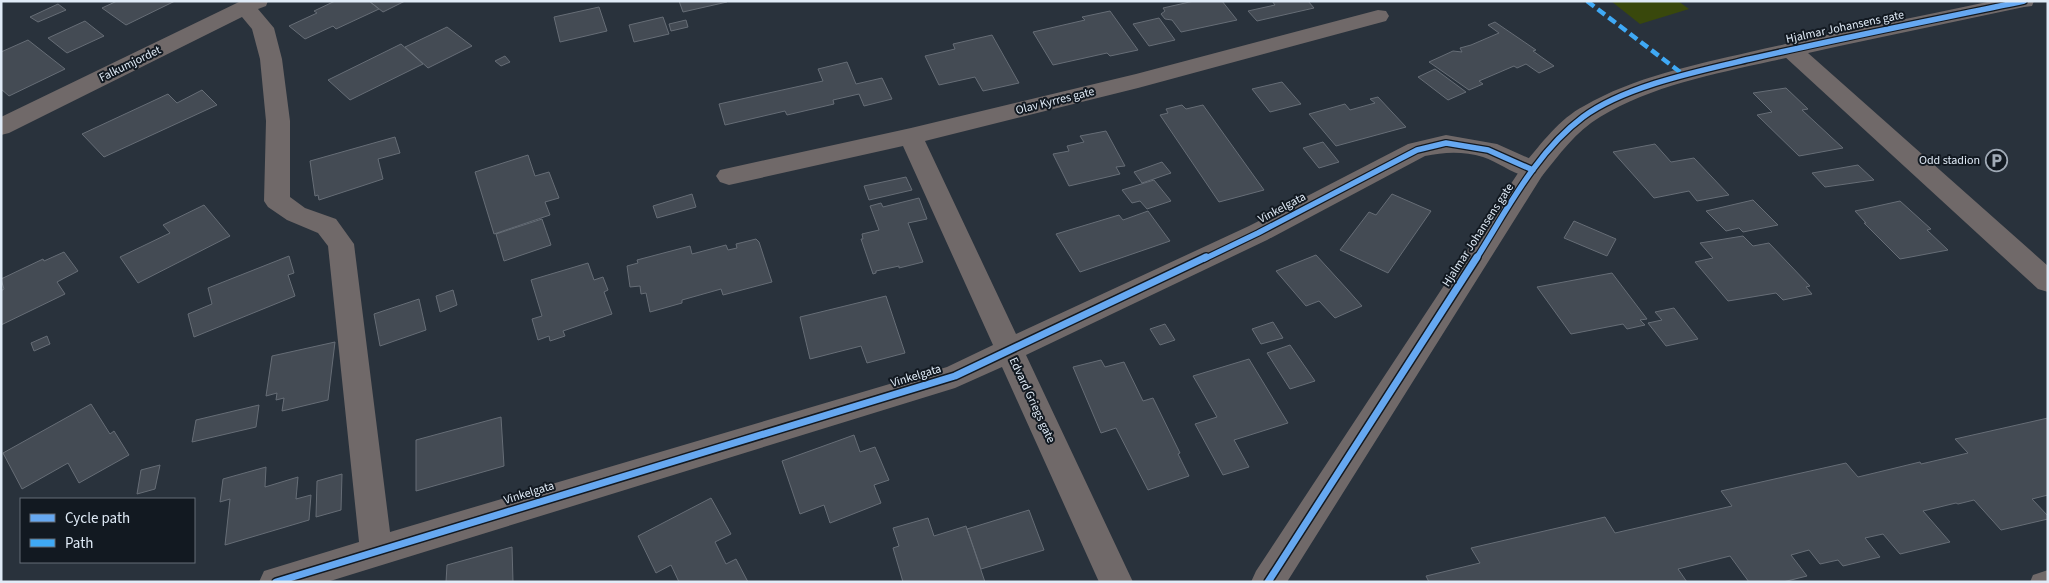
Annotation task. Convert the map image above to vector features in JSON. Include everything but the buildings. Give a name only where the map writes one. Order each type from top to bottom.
[{"type":"street","name":"Hjalmar Johansens gate","points":[[1268,582],[1534,170],[1564,133],[1590,112],[1634,92],[1684,75],[1791,50],[2024,1]]},
{"type":"street","points":[[251,5],[263,28],[271,60],[278,121],[277,201],[296,214],[327,226],[341,244],[376,551]]},
{"type":"street","name":"Falkumjordet","points":[[1,128],[251,5]]},
{"type":"street","name":"Olav Kyrres gate","points":[[729,176],[912,136],[1138,81],[1378,16]]},
{"type":"street","points":[[1791,50],[2048,282]]},
{"type":"street","name":"Edvard Griegs gate","points":[[912,136],[1116,582]]},
{"type":"street","name":"Vinkelgata","points":[[276,582],[955,376],[1258,233],[1417,150],[1446,143],[1488,150],[1534,170]]},
{"type":"lane","points":[[2041,582],[2048,580]]},
{"type":"green space","points":[[1611,1],[1678,1],[1689,9],[1640,24]]},
{"type":"marked path","points":[[1587,1],[1684,75]]},
{"type":"cycle path","points":[[1268,582],[1533,170],[1575,123],[1592,111],[1633,92],[1698,72],[1764,56],[2024,1]]},
{"type":"cycle path","points":[[276,582],[955,376],[1258,233],[1417,150],[1446,143],[1488,150],[1533,170]]},
{"type":"place","name":"Odd stadion","points":[[1996,160]]}]
